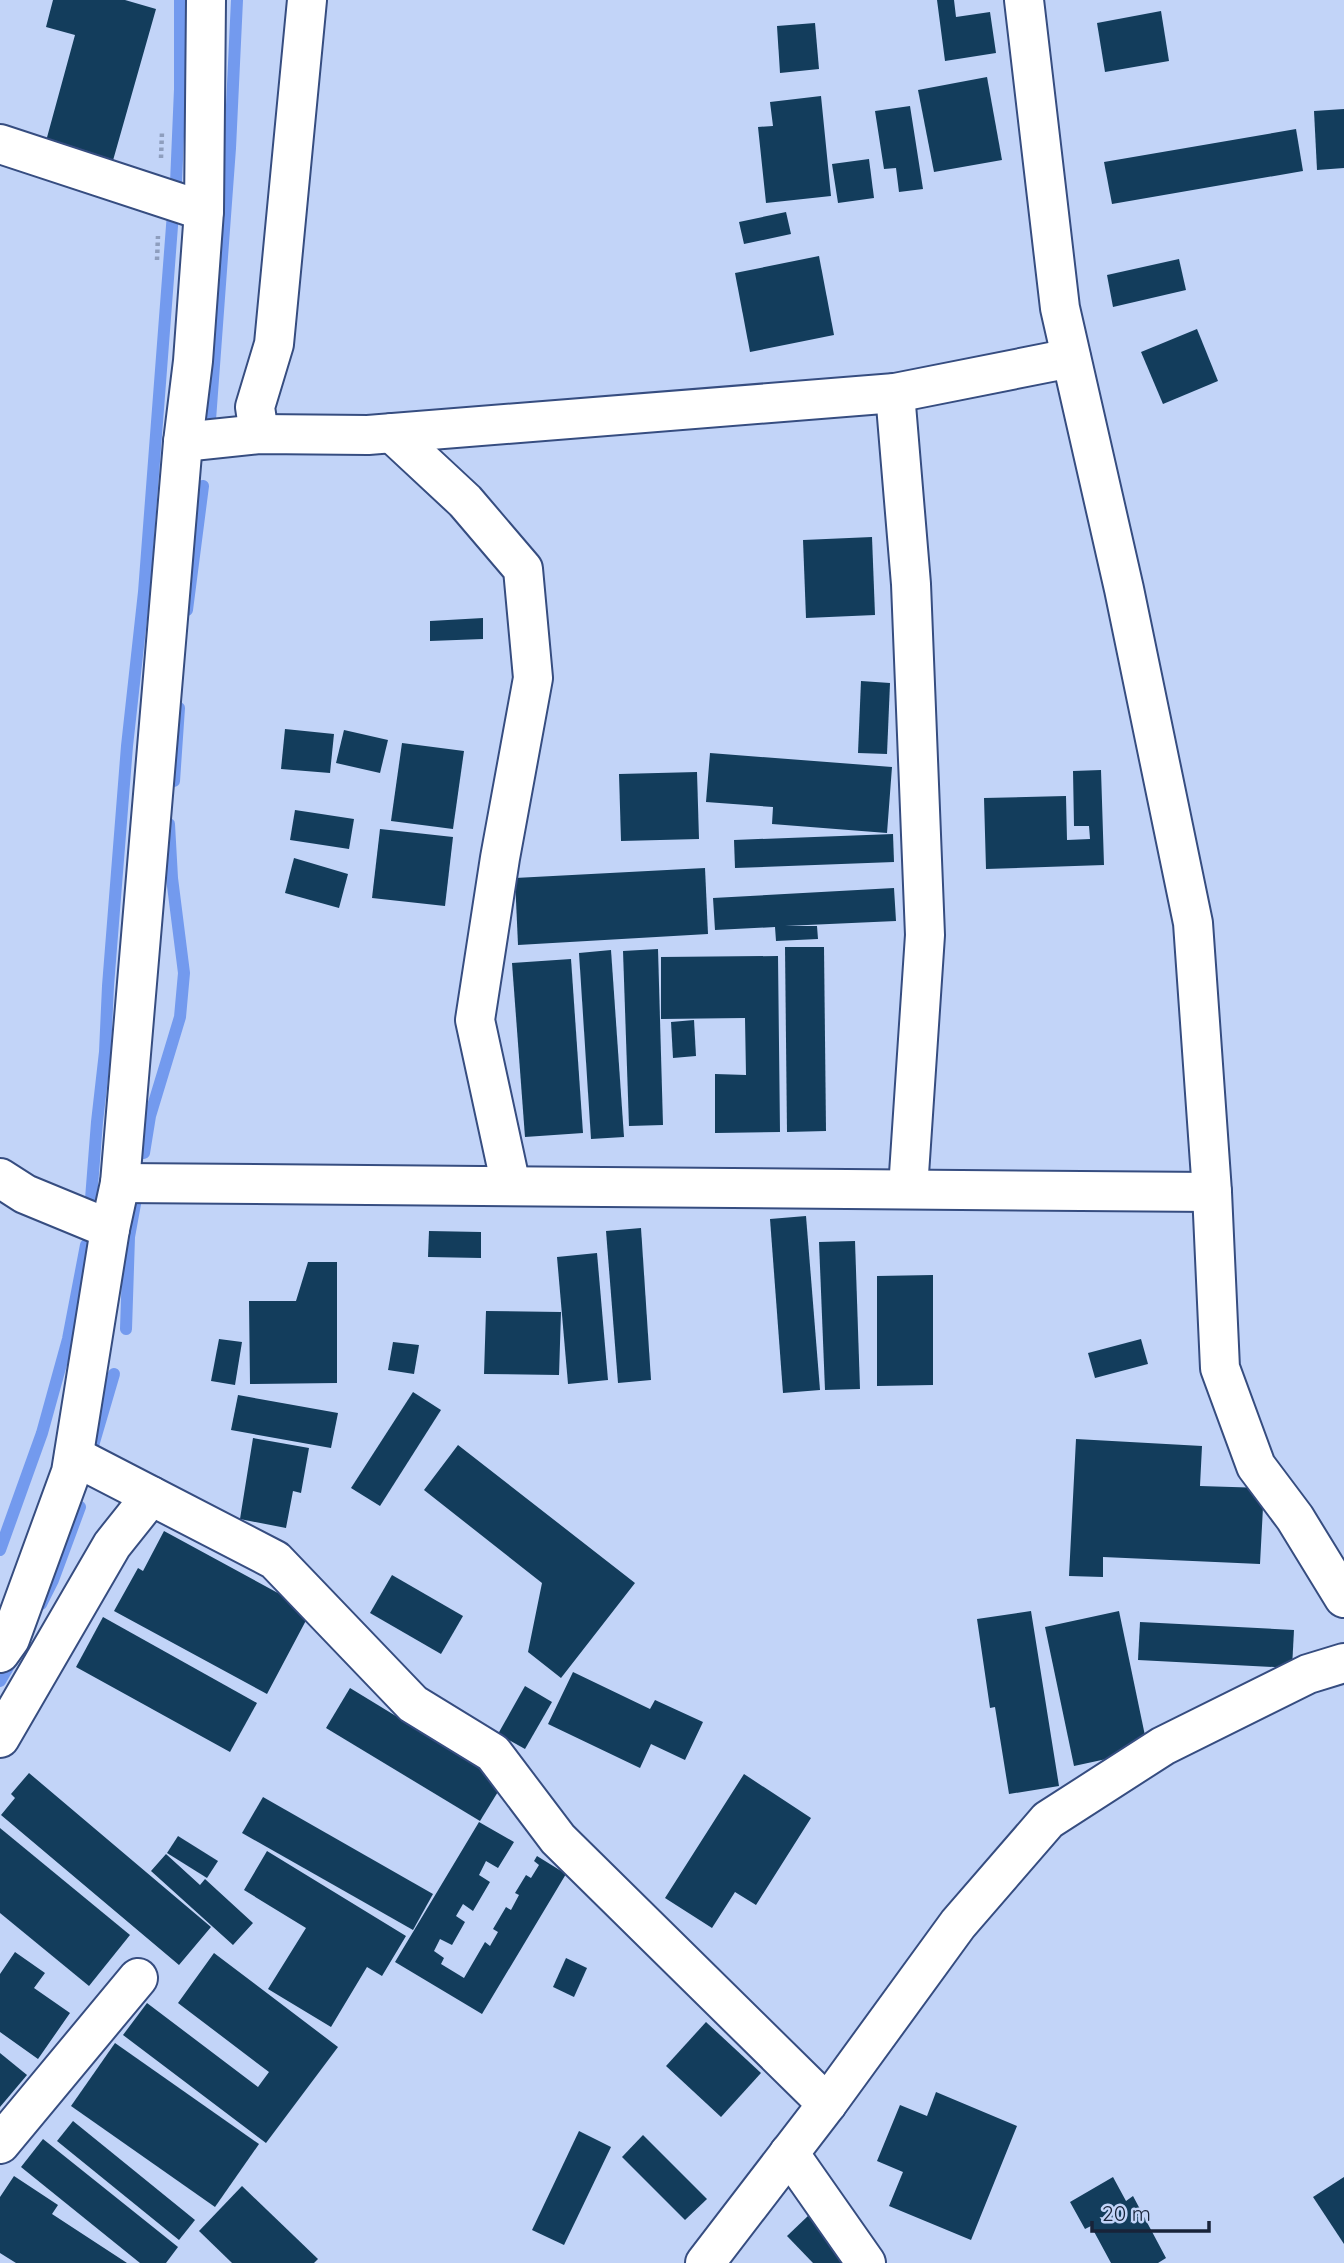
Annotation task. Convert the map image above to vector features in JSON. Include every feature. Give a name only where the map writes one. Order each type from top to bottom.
[{"type":"street","points":[[0,1653],[10,1639],[71,1472],[110,1229],[120,1183],[204,211],[206,0]]},
{"type":"street","points":[[259,434],[255,407],[274,344],[307,0]]},
{"type":"street","points":[[1024,0],[1060,307],[1124,589],[1193,923],[1212,1192],[1220,1368],[1256,1466],[1295,1518],[1344,1598]]},
{"type":"street","points":[[0,144],[204,211]]},
{"type":"street","points":[[183,442],[259,434],[368,435],[895,393],[1071,358]]},
{"type":"street","points":[[895,393],[911,584],[925,935],[908,1189]]},
{"type":"street","points":[[392,433],[464,501],[523,569],[534,678],[500,858],[475,1020],[511,1186]]},
{"type":"street","points":[[0,1178],[25,1194],[110,1229]]},
{"type":"street","points":[[120,1183],[1212,1192]]},
{"type":"street","points":[[74,1456],[275,1560],[413,1704],[493,1753],[558,1839],[827,2104]]},
{"type":"street","points":[[0,1738],[112,1545],[151,1496]]},
{"type":"street","points":[[705,2263],[827,2104],[958,1924],[1048,1820],[1163,1746],[1308,1674],[1344,1663]]},
{"type":"street","points":[[0,2144],[138,1978]]},
{"type":"street","points":[[789,2153],[866,2263]]},
{"type":"building","points":[[53,0],[125,0],[156,9],[110,171],[43,152],[75,35],[46,27]]},
{"type":"building","points":[[937,0],[954,0],[956,17],[990,12],[996,53],[945,61]]},
{"type":"building","points":[[1161,11],[1169,61],[1105,72],[1097,23]]},
{"type":"building","points":[[815,23],[819,69],[780,73],[777,26]]},
{"type":"building","points":[[987,77],[1002,160],[934,172],[918,90]]},
{"type":"building","points":[[821,96],[831,196],[766,203],[758,127],[773,126],[770,102]]},
{"type":"building","points":[[910,106],[923,189],[899,192],[896,168],[884,169],[875,111]]},
{"type":"building","points":[[1344,109],[1344,168],[1317,170],[1314,111]]},
{"type":"building","points":[[1296,129],[1303,171],[1112,204],[1104,162]]},
{"type":"building","points":[[869,159],[874,198],[838,203],[832,164]]},
{"type":"building","points":[[786,212],[791,234],[744,244],[739,222]]},
{"type":"building","points":[[819,256],[834,335],[750,352],[735,273]]},
{"type":"building","points":[[1179,259],[1186,290],[1113,307],[1107,275]]},
{"type":"building","points":[[1197,329],[1218,381],[1163,404],[1141,352]]},
{"type":"building","points":[[872,537],[875,615],[806,618],[803,540]]},
{"type":"building","points":[[483,618],[483,639],[430,641],[430,621]]},
{"type":"building","points":[[861,681],[890,683],[887,754],[858,753]]},
{"type":"building","points":[[285,729],[334,734],[330,773],[281,769]]},
{"type":"building","points":[[344,730],[388,740],[380,773],[336,763]]},
{"type":"building","points":[[402,743],[464,751],[453,829],[391,821]]},
{"type":"building","points":[[710,753],[892,767],[887,833],[772,824],[773,807],[706,802]]},
{"type":"building","points":[[1101,770],[1104,865],[986,869],[984,798],[1066,796],[1067,840],[1090,839],[1089,826],[1074,826],[1073,771]]},
{"type":"building","points":[[697,772],[699,839],[621,841],[619,774]]},
{"type":"building","points":[[295,810],[354,819],[349,849],[290,840]]},
{"type":"building","points":[[380,829],[453,837],[445,906],[372,898]]},
{"type":"building","points":[[893,834],[894,862],[735,868],[734,840]]},
{"type":"building","points":[[294,858],[348,874],[339,908],[285,893]]},
{"type":"building","points":[[705,868],[708,934],[518,945],[515,878]]},
{"type":"building","points":[[894,888],[896,921],[785,926],[817,926],[818,939],[776,941],[775,927],[715,930],[713,898]]},
{"type":"building","points":[[785,947],[824,947],[826,1131],[787,1132]]},
{"type":"building","points":[[658,949],[663,1125],[629,1126],[623,951]]},
{"type":"building","points":[[611,950],[624,1137],[591,1139],[579,953]]},
{"type":"building","points":[[778,956],[780,1132],[715,1133],[715,1074],[746,1075],[745,1018],[661,1019],[661,957]]},
{"type":"building","points":[[571,959],[583,1133],[525,1137],[512,963]]},
{"type":"building","points":[[694,1020],[696,1056],[673,1058],[671,1022]]},
{"type":"building","points":[[806,1216],[820,1390],[783,1393],[770,1219]]},
{"type":"building","points":[[641,1228],[651,1380],[618,1383],[606,1231]]},
{"type":"building","points":[[429,1231],[481,1232],[481,1258],[428,1257]]},
{"type":"building","points":[[855,1241],[860,1389],[825,1390],[819,1242]]},
{"type":"building","points":[[597,1253],[608,1380],[568,1384],[557,1257]]},
{"type":"building","points":[[308,1262],[337,1262],[337,1383],[250,1384],[249,1301],[296,1301]]},
{"type":"building","points":[[933,1275],[933,1385],[877,1386],[877,1276]]},
{"type":"building","points":[[486,1311],[561,1312],[559,1375],[484,1374]]},
{"type":"building","points":[[219,1339],[242,1342],[235,1385],[211,1381]]},
{"type":"building","points":[[1141,1339],[1148,1364],[1095,1378],[1088,1353]]},
{"type":"building","points":[[393,1342],[419,1345],[414,1374],[388,1370]]},
{"type":"building","points":[[413,1392],[441,1410],[380,1506],[351,1488]]},
{"type":"building","points":[[238,1395],[338,1413],[331,1448],[231,1430]]},
{"type":"building","points":[[253,1438],[309,1448],[301,1493],[293,1491],[286,1528],[240,1519]]},
{"type":"building","points":[[1076,1439],[1202,1446],[1200,1486],[1264,1488],[1260,1564],[1103,1557],[1103,1577],[1069,1576]]},
{"type":"building","points":[[458,1445],[635,1583],[561,1678],[528,1652],[542,1583],[424,1490]]},
{"type":"building","points":[[164,1531],[311,1611],[267,1694],[114,1611],[138,1568],[143,1571]]},
{"type":"building","points":[[392,1575],[463,1616],[441,1654],[370,1613]]},
{"type":"building","points":[[1031,1611],[1059,1786],[1009,1794],[995,1707],[990,1708],[977,1619]]},
{"type":"building","points":[[1119,1611],[1148,1750],[1074,1766],[1045,1627]]},
{"type":"building","points":[[103,1617],[257,1703],[230,1752],[76,1667]]},
{"type":"building","points":[[1140,1622],[1294,1630],[1292,1668],[1138,1660]]},
{"type":"building","points":[[573,1672],[650,1709],[655,1700],[703,1722],[685,1760],[651,1744],[640,1768],[548,1724]]},
{"type":"building","points":[[525,1686],[552,1702],[525,1749],[498,1734]]},
{"type":"building","points":[[350,1688],[504,1782],[480,1821],[326,1728]]},
{"type":"building","points":[[29,1773],[211,1927],[179,1965],[1,1815],[15,1798],[11,1794]]},
{"type":"building","points":[[744,1774],[811,1818],[756,1905],[735,1892],[712,1928],[665,1898]]},
{"type":"building","points":[[263,1797],[433,1894],[413,1930],[242,1833]]},
{"type":"building","points":[[479,1822],[514,1842],[498,1868],[486,1861],[479,1875],[490,1882],[473,1911],[463,1904],[456,1916],[465,1922],[452,1945],[440,1939],[434,1951],[444,1958],[441,1964],[464,1978],[485,1942],[490,1946],[498,1932],[493,1929],[506,1907],[511,1910],[519,1895],[515,1893],[526,1875],[531,1878],[539,1865],[534,1861],[537,1856],[566,1874],[482,2014],[395,1962]]},
{"type":"building","points":[[0,1828],[130,1935],[89,1986],[0,1913]]},
{"type":"building","points":[[178,1836],[218,1861],[207,1878],[167,1853]]},
{"type":"building","points":[[267,1851],[406,1936],[382,1976],[367,1967],[331,2027],[268,1989],[306,1928],[244,1890]]},
{"type":"building","points":[[166,1854],[200,1885],[205,1879],[253,1923],[233,1945],[151,1871]]},
{"type":"building","points":[[15,1952],[45,1973],[34,1988],[70,2013],[38,2059],[0,2032],[0,1974]]},
{"type":"building","points":[[214,1953],[338,2047],[266,2143],[123,2035],[147,2003],[258,2087],[269,2072],[178,2003]]},
{"type":"building","points":[[566,1958],[587,1968],[574,1997],[553,1987]]},
{"type":"building","points":[[706,2022],[761,2073],[721,2117],[666,2066]]},
{"type":"building","points":[[115,2043],[259,2144],[215,2207],[71,2106]]},
{"type":"building","points":[[0,2053],[27,2075],[0,2107]]},
{"type":"building","points":[[936,2092],[1017,2126],[971,2240],[889,2206],[903,2172],[877,2161],[900,2105],[927,2116]]},
{"type":"building","points":[[73,2121],[195,2220],[179,2240],[57,2141]]},
{"type":"building","points":[[579,2131],[611,2147],[564,2245],[532,2230]]},
{"type":"building","points":[[643,2135],[707,2199],[685,2220],[622,2157]]},
{"type":"building","points":[[43,2139],[178,2247],[166,2263],[140,2263],[21,2167]]},
{"type":"building","points":[[14,2176],[58,2205],[52,2214],[127,2263],[16,2263],[0,2253],[0,2197]]},
{"type":"building","points":[[1113,2177],[1126,2201],[1133,2196],[1166,2258],[1158,2263],[1111,2263],[1091,2226],[1085,2229],[1070,2202]]},
{"type":"building","points":[[1344,2177],[1344,2244],[1313,2197]]},
{"type":"building","points":[[242,2186],[318,2259],[314,2263],[232,2263],[199,2231]]},
{"type":"building","points":[[809,2215],[854,2263],[813,2263],[787,2236]]},
{"type":"waterway","points":[[210,420],[230,148],[237,0]]},
{"type":"waterway","points":[[176,183],[180,1]]},
{"type":"waterway","points":[[91,1199],[105,1052],[127,746],[144,592],[173,213]]},
{"type":"waterway","points":[[187,610],[203,486]]},
{"type":"waterway","points":[[174,781],[179,708]]},
{"type":"waterway","points":[[144,1153],[150,1116],[180,1017],[184,973],[172,878],[169,824]]},
{"type":"waterway","points":[[126,1329],[129,1237],[135,1204]]},
{"type":"waterway","points":[[0,1550],[42,1433],[68,1339],[86,1245]]},
{"type":"waterway","points":[[92,1449],[114,1374]]},
{"type":"waterway","points":[[41,1604],[53,1580],[80,1507]]},
{"type":"waterway","points":[[0,1681],[14,1657]]}]
